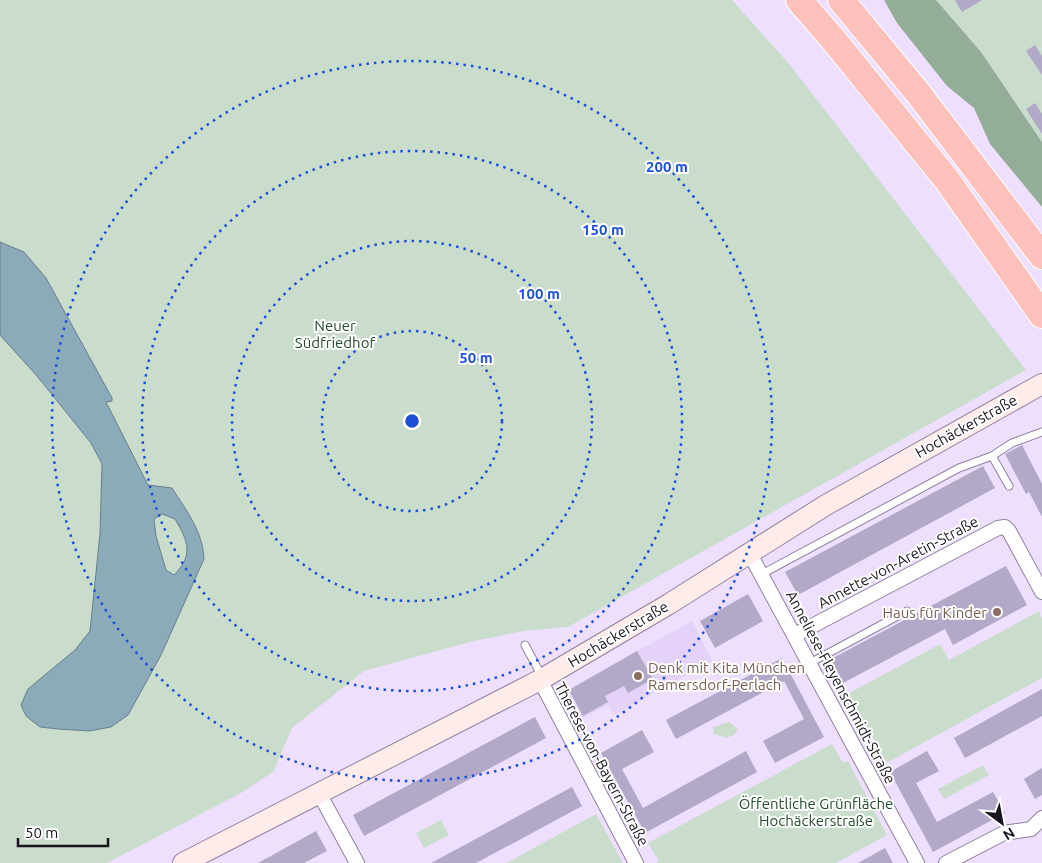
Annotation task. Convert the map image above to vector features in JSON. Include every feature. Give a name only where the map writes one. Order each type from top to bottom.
[{"type":"highway","points":[[799,0],[876,91],[947,180],[1042,315]]},
{"type":"highway","points":[[841,0],[936,117],[1042,256]]},
{"type":"street","name":"Hochäckerstraße","points":[[183,863],[540,680],[750,554],[846,493],[1039,385]]},
{"type":"street","name":"Annette-von-Aretin-Straße","points":[[794,636],[998,528],[1005,527],[1009,531],[1042,592]]},
{"type":"street","name":"Anneliese-Fleyenschmidt-Straße","points":[[750,554],[917,863]]},
{"type":"street","name":"Therese-von-Bayern-Straße","points":[[540,680],[636,863]]},
{"type":"street","points":[[319,793],[356,863]]},
{"type":"street","points":[[946,863],[1004,833],[1031,829],[1042,818]]},
{"type":"lane","points":[[762,574],[959,468],[992,456],[1012,443],[1042,432]]},
{"type":"lane","points":[[992,456],[1008,486]]},
{"type":"lane","points":[[810,663],[907,611]]},
{"type":"lane","points":[[524,645],[539,671],[540,680]]},
{"type":"shaded area","name":"Denk mit Kita München Ramersdorf-Perlach","points":[[692,621],[712,661],[614,715],[608,705],[581,719],[565,691]]},
{"type":"green space","name":"Neuer Südfriedhof","points":[[0,0],[732,0],[790,65],[1026,370],[568,627],[524,631],[470,642],[364,671],[292,728],[273,772],[241,793],[107,863],[0,863]]},
{"type":"green space","points":[[884,0],[936,0],[981,52],[1042,142],[1042,207],[990,144],[974,108],[947,86],[897,23]]},
{"type":"green space","points":[[936,0],[1042,0],[1042,142],[981,52]]},
{"type":"green space","name":"Öffentliche Grünfläche Hochäckerstraße","points":[[1039,611],[1042,618],[1042,678],[879,767],[870,749],[877,745],[864,722],[858,725],[842,697],[940,644],[949,660]]},
{"type":"green space","points":[[729,722],[738,729],[734,735],[726,738],[714,734],[713,727]]},
{"type":"green space","name":"Öffentliche Grünfläche Hochäckerstraße","points":[[832,744],[843,763],[848,761],[887,835],[836,863],[656,863],[659,861],[648,843]]},
{"type":"green space","points":[[983,765],[989,775],[944,799],[938,789]]},
{"type":"green space","points":[[596,814],[623,863],[506,863]]},
{"type":"green space","points":[[441,820],[449,835],[424,848],[416,833]]},
{"type":"water","points":[[0,242],[24,252],[46,278],[112,398],[112,401],[106,402],[148,485],[172,488],[188,513],[201,540],[204,559],[161,655],[128,715],[111,727],[89,731],[40,727],[26,716],[21,705],[28,689],[75,650],[90,631],[100,534],[102,464],[91,443],[37,376],[0,335]],"holes":[[[162,514],[175,519],[186,541],[187,554],[174,575],[166,570],[156,536],[154,519]]]},
{"type":"building","points":[[955,0],[982,0],[962,12]]},
{"type":"building","points":[[1035,45],[1042,56],[1042,75],[1026,51]]},
{"type":"building","points":[[1035,103],[1042,114],[1042,134],[1026,109]]},
{"type":"building","points":[[1022,445],[1042,484],[1042,517],[1029,492],[1026,494],[1005,454]]},
{"type":"building","points":[[983,466],[995,488],[798,595],[785,572]]},
{"type":"building","points":[[1006,566],[1027,605],[953,645],[945,629],[843,683],[831,659]]},
{"type":"building","points":[[748,594],[763,621],[715,648],[700,621]]},
{"type":"building","points":[[637,651],[653,679],[628,693],[624,686],[605,696],[608,702],[583,716],[569,690]]},
{"type":"building","points":[[782,658],[824,737],[775,763],[763,741],[804,719],[784,681],[676,739],[666,720]]},
{"type":"building","points":[[1042,689],[1042,716],[965,758],[954,738]]},
{"type":"building","points":[[535,717],[546,738],[364,836],[353,815]]},
{"type":"building","points":[[642,730],[654,752],[622,769],[643,808],[746,751],[757,772],[645,833],[601,753]]},
{"type":"building","points":[[927,751],[939,771],[916,783],[937,822],[993,792],[1005,813],[933,852],[890,772]]},
{"type":"building","points":[[1042,768],[1042,795],[1035,799],[1024,779]]},
{"type":"building","points":[[572,787],[582,806],[534,832],[476,863],[431,863]]},
{"type":"building","points":[[316,831],[327,851],[304,863],[258,863]]},
{"type":"building","points":[[885,848],[893,863],[858,863]]},
{"type":"place","name":"Haus für Kinder","points":[[997,612]]},
{"type":"place","name":"Denk mit Kita München Ramersdorf-Perlach","points":[[638,676]]}]
